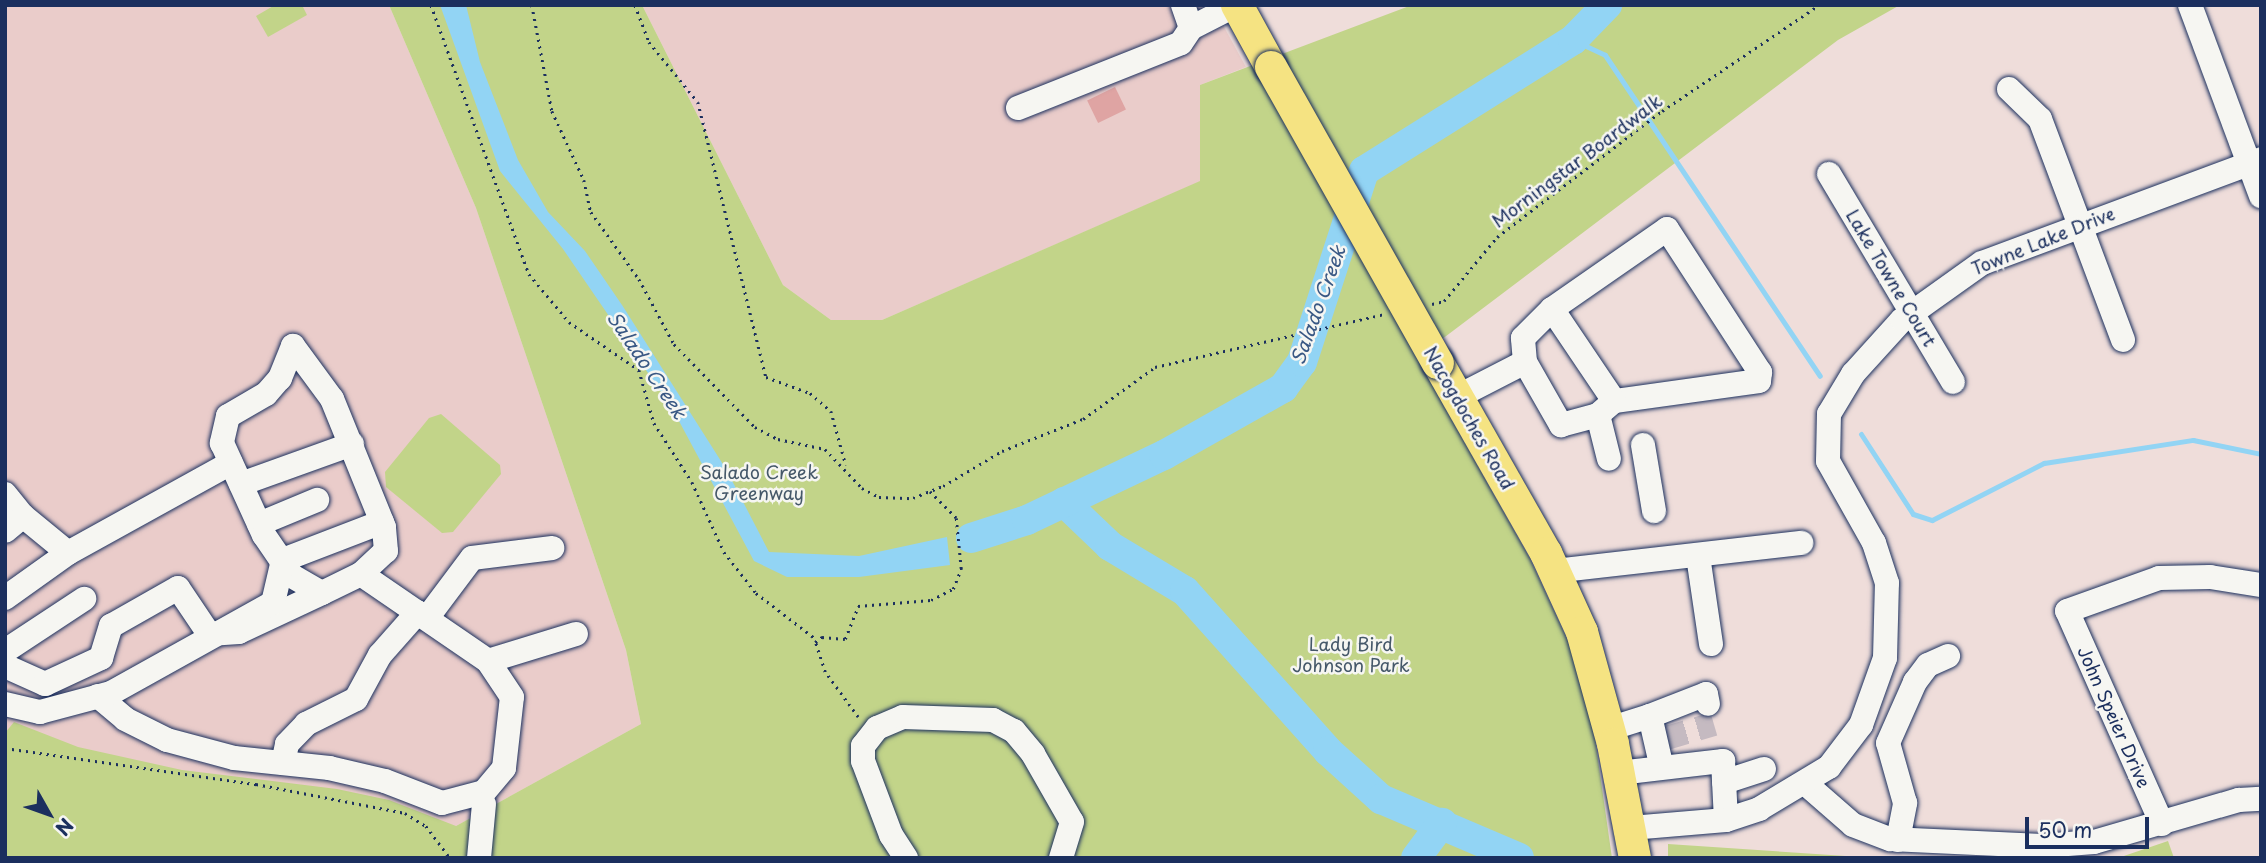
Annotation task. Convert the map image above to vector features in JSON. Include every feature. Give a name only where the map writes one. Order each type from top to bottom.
[{"type":"main road","name":"Nacogdoches Road","points":[[1236,5],[1554,571],[1582,632],[1609,729],[1633,846]]},
{"type":"street","points":[[1018,108],[1181,43],[1187,16],[1236,5]]},
{"type":"street","points":[[2190,5],[2255,161],[2261,196]]},
{"type":"street","points":[[2009,89],[2040,120],[2123,340]]},
{"type":"street","name":"Towne Lake Drive","points":[[1633,846],[1726,820],[1806,784],[1829,767],[1861,725],[1876,693],[1889,636],[1887,583],[1878,554],[1828,461],[1829,414],[1853,374],[1911,311],[1982,263],[2255,161]]},
{"type":"street","name":"Lake Towne Court","points":[[1829,174],[1953,382]]},
{"type":"street","points":[[1667,229],[1760,372],[1759,381],[1606,408],[1561,425],[1525,362],[1523,338],[1552,309],[1667,229]]},
{"type":"street","points":[[1552,309],[1606,408],[1609,459]]},
{"type":"street","points":[[209,634],[239,632],[323,593],[361,574],[386,551],[382,522],[332,399],[293,346],[280,379],[266,394],[228,416],[222,443],[259,524],[292,576],[323,593]]},
{"type":"street","points":[[1457,397],[1525,362]]},
{"type":"street","points":[[5,598],[68,553],[236,473],[352,444]]},
{"type":"street","points":[[1643,445],[1654,511]]},
{"type":"street","points":[[5,494],[14,524],[68,553]]},
{"type":"street","points":[[259,524],[317,500]]},
{"type":"street","points":[[283,560],[382,522]]},
{"type":"street","points":[[1554,571],[1801,543]]},
{"type":"street","points":[[283,763],[288,744],[306,724],[356,699],[380,655],[422,615],[472,558],[552,548]]},
{"type":"street","points":[[1698,556],[1711,644]]},
{"type":"street","points":[[5,704],[40,712],[98,696],[209,634],[273,603],[283,560]]},
{"type":"street","points":[[98,696],[125,719],[167,740],[234,758],[283,763],[385,781],[442,803],[484,792],[505,768],[512,697],[488,661],[361,574]]},
{"type":"street","name":"John Speier Drive","points":[[2162,824],[2067,611],[2159,578],[2210,576],[2261,585]]},
{"type":"street","points":[[5,666],[45,684],[101,658],[111,625],[177,588],[209,634]]},
{"type":"street","points":[[5,651],[84,599]]},
{"type":"street","points":[[488,661],[576,634]]},
{"type":"street","points":[[1898,840],[1905,803],[1888,743],[1915,682],[1928,665],[1948,656]]},
{"type":"street","points":[[1609,729],[1706,694],[1708,704]]},
{"type":"street","points":[[1650,716],[1660,748]]},
{"type":"street","points":[[906,858],[891,835],[863,761],[863,746],[877,728],[903,717],[993,720],[1014,731],[1072,821],[1061,858]]},
{"type":"street","points":[[1619,774],[1660,748],[1722,763],[1763,769]]},
{"type":"street","points":[[1722,763],[1726,820]]},
{"type":"street","points":[[1806,784],[1853,825],[1898,840],[2042,846],[2094,842],[2239,800],[2261,799]]},
{"type":"street","points":[[479,858],[484,804]]},
{"type":"path","points":[[431,5],[529,274],[569,322],[639,370],[654,423],[692,482],[724,552],[756,593],[816,639],[825,672],[856,716],[877,728]]},
{"type":"path","points":[[532,5],[552,111],[584,180],[591,212],[639,279],[674,344],[754,427],[825,449],[847,469],[862,488],[879,497],[930,492],[1002,451],[1083,419],[1142,372],[1187,359],[1390,313]]},
{"type":"path","points":[[635,5],[649,43],[698,102],[766,377],[810,393],[831,411],[847,469]]},
{"type":"path","name":"Morningstar Boardwalk","points":[[1431,304],[1444,301],[1497,237],[1662,111],[1819,5]]},
{"type":"path","points":[[816,639],[845,639],[854,612],[866,603],[931,600],[953,589],[961,569],[958,528],[948,506],[930,492]]},
{"type":"path","points":[[5,748],[29,755],[256,784],[405,813],[426,826],[450,858]]},
{"type":"shaded area","points":[[5,5],[389,5],[476,208],[626,650],[641,724],[456,826],[460,858],[5,858]]},
{"type":"shaded area","points":[[642,5],[1212,5],[1246,67],[1200,85],[1201,181],[882,320],[831,320],[783,285]]},
{"type":"green space","points":[[275,5],[302,5],[307,15],[268,37],[256,16]]},
{"type":"green space","points":[[389,5],[642,5],[783,285],[831,320],[882,320],[1200,181],[1200,85],[1412,5],[1900,5],[1838,40],[1417,358],[1530,559],[1572,650],[1595,739],[1612,858],[5,858],[5,733],[14,722],[78,747],[182,770],[337,789],[389,800],[456,826],[641,724],[626,650],[476,208]]},
{"type":"green space","points":[[441,414],[500,465],[501,474],[453,532],[442,533],[386,487],[385,472],[429,418]]},
{"type":"green space","points":[[2168,841],[2174,858],[2118,858]]},
{"type":"green space","points":[[1668,844],[1876,858],[1668,858]]},
{"type":"water","points":[[440,5],[466,5],[480,62],[518,160],[548,212],[585,251],[622,305],[726,469],[769,552],[859,556],[947,537],[950,565],[859,577],[787,577],[754,561],[672,408],[563,249],[500,171]]},
{"type":"building","points":[[1115,87],[1126,109],[1098,123],[1087,101]]},
{"type":"waterway","name":"Salado Creek","points":[[971,538],[1027,520],[1164,455],[1283,388],[1302,362],[1364,171],[1573,40],[1607,5]]},
{"type":"waterway","points":[[1573,40],[1605,55],[1820,376]]},
{"type":"waterway","points":[[1861,434],[1913,514],[1932,520],[2044,463],[2193,440],[2261,454]]},
{"type":"waterway","points":[[1064,502],[1110,546],[1185,591],[1328,751],[1381,799],[1519,858]]},
{"type":"waterway","points":[[1416,858],[1442,823]]},
{"type":"tunnel","points":[[1663,739],[1714,724]]},
{"type":"park label","name":"Salado Creek Greenway","points":[[759,483]]},
{"type":"park label","name":"Lady Bird Johnson Park","points":[[1351,655]]}]
